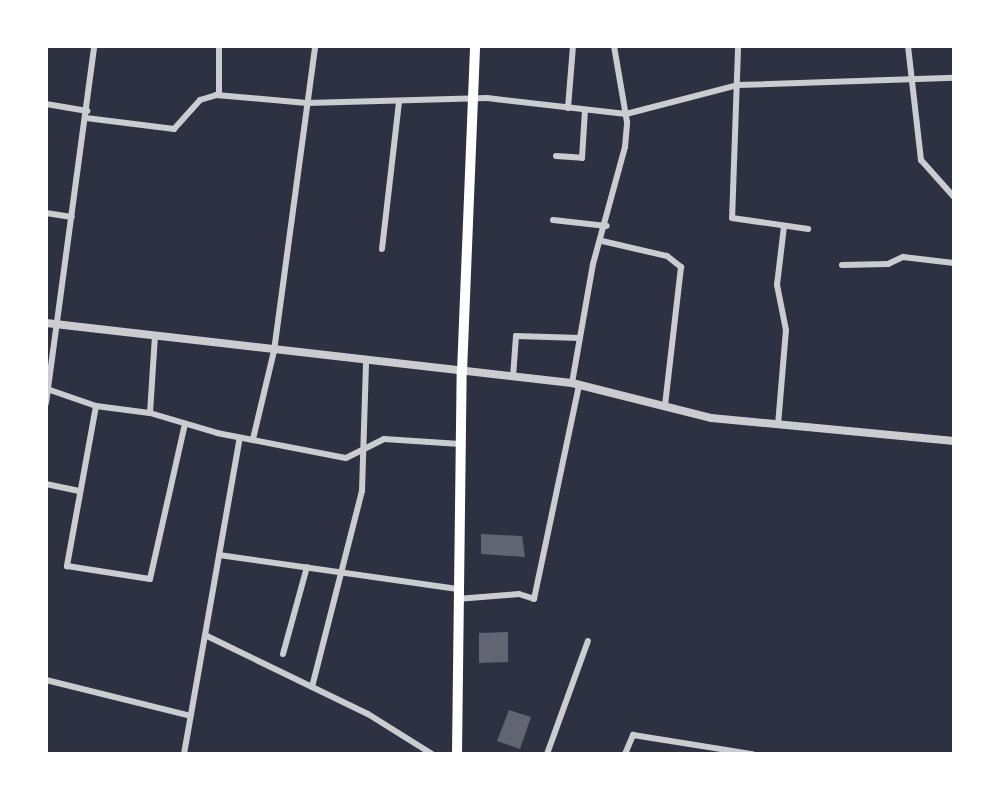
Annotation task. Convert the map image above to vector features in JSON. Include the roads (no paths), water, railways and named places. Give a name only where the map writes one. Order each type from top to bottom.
[{"type":"main road","points":[[457,754],[460,444],[475,46]]},
{"type":"street","points":[[46,403],[51,324],[72,217],[94,46]]},
{"type":"street","points":[[219,46],[219,95]]},
{"type":"street","points":[[253,439],[274,351],[315,46]]},
{"type":"street","points":[[568,108],[573,46]]},
{"type":"street","points":[[219,555],[341,572],[457,594],[519,594],[534,599],[575,384],[593,264],[607,226],[625,147],[626,114],[614,46]]},
{"type":"street","points":[[908,46],[909,78],[921,160],[954,197]]},
{"type":"street","points":[[738,49],[738,85],[731,142],[732,218],[808,229]]},
{"type":"street","points":[[46,104],[86,115],[174,129],[200,100],[219,95],[307,103],[471,99],[626,114],[738,85],[954,78]]},
{"type":"street","points":[[382,249],[399,102]]},
{"type":"street","points":[[556,156],[582,158],[585,110]]},
{"type":"street","points":[[46,213],[72,217]]},
{"type":"street","points":[[553,220],[607,226]]},
{"type":"street","points":[[778,425],[786,330],[777,285],[784,226]]},
{"type":"street","points":[[602,241],[667,256],[681,267],[665,406]]},
{"type":"street","points":[[842,265],[888,264],[903,257],[954,263]]},
{"type":"street","points":[[51,324],[575,384],[711,418],[954,441]]},
{"type":"street","points":[[150,413],[155,336]]},
{"type":"street","points":[[513,377],[516,336],[580,338]]},
{"type":"street","points":[[312,687],[362,491],[366,362]]},
{"type":"street","points":[[47,389],[96,406],[150,413],[240,438],[346,458],[384,439],[460,444]]},
{"type":"street","points":[[96,406],[67,566],[150,579],[185,424]]},
{"type":"street","points":[[184,754],[240,438]]},
{"type":"street","points":[[46,484],[80,491]]},
{"type":"street","points":[[283,654],[307,567]]},
{"type":"street","points":[[205,635],[390,725],[432,754]]},
{"type":"street","points":[[547,754],[588,641]]},
{"type":"street","points":[[46,680],[191,716]]},
{"type":"street","points":[[625,754],[633,735],[752,754]]}]
